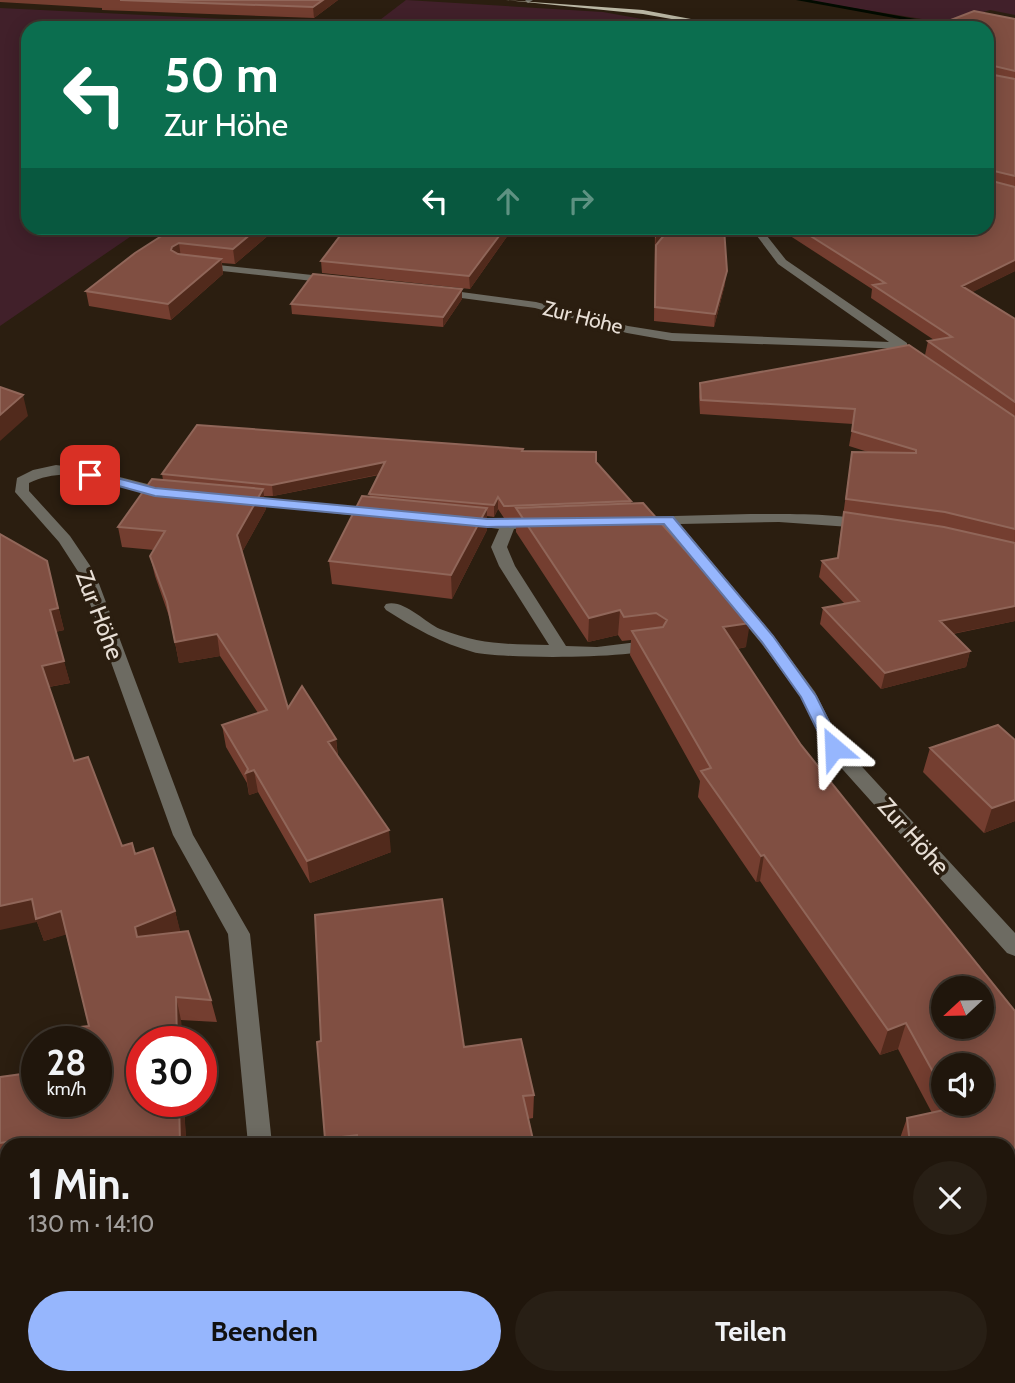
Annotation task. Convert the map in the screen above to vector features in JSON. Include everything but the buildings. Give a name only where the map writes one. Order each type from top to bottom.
[{"type":"main road","points":[[509,0],[643,12],[695,21]]},
{"type":"street","points":[[762,235],[782,262],[914,355]]},
{"type":"street","points":[[181,264],[343,281]]},
{"type":"street","name":"Zur Höhe","points":[[424,290],[536,305],[627,329],[672,337],[903,346]]},
{"type":"street","name":"Zur Höhe","points":[[182,494],[155,492],[59,469],[45,470],[22,481],[22,492],[65,539],[88,573],[183,835],[239,934],[259,1138]]},
{"type":"street","points":[[222,498],[397,515]]},
{"type":"street","points":[[616,521],[725,516],[822,518],[875,526]]},
{"type":"street","points":[[447,520],[508,525],[562,522]]},
{"type":"street","name":"Zur Höhe","points":[[668,520],[767,639],[808,696],[834,748],[1015,947]]},
{"type":"street","points":[[508,525],[499,547],[507,566],[562,653]]},
{"type":"street","points":[[392,607],[431,631],[478,648],[562,653],[654,645]]},
{"type":"shaded area","points":[[406,0],[603,12],[653,21],[379,21]]},
{"type":"shaded area","points":[[803,0],[1015,0],[1015,15],[990,10],[954,21],[934,21]]},
{"type":"shaded area","points":[[0,8],[269,21],[21,21],[21,235],[133,235],[0,326]]},
{"type":"waterway","points":[[799,0],[921,21]]},
{"type":"route","points":[[90,475],[155,492],[508,525],[668,520],[767,639],[808,696],[834,748]]}]
